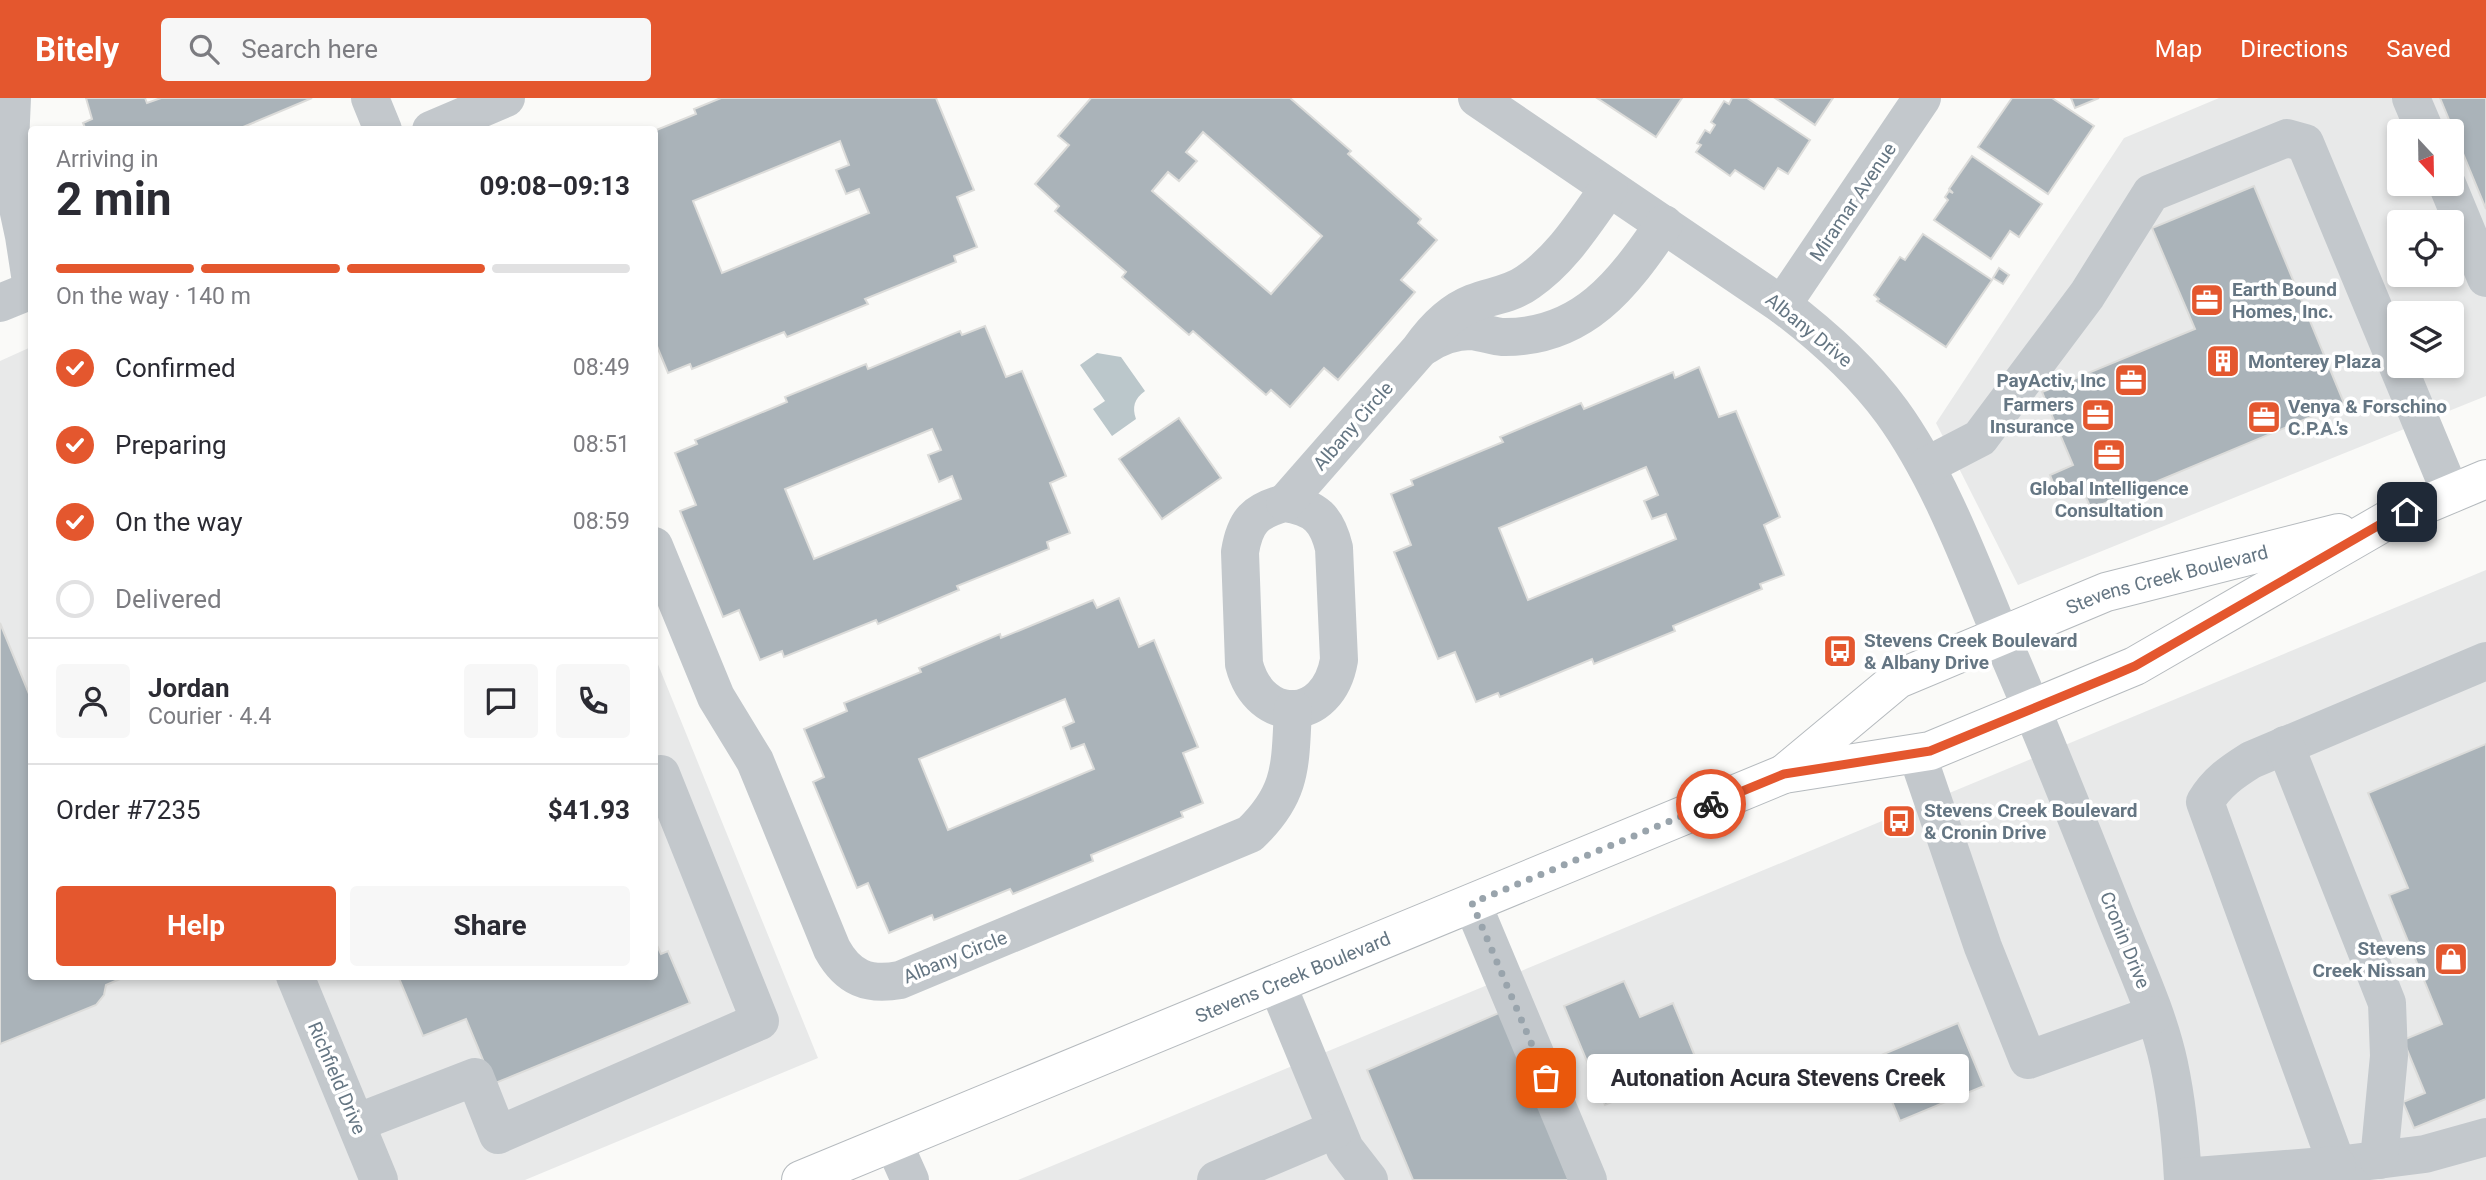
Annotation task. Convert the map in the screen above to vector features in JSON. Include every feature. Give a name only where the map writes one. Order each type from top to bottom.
[{"type":"main road","name":"Stevens Creek Boulevard","points":[[801,1180],[1784,774],[1930,751],[2032,709],[2135,666],[2386,521],[2486,479]]},
{"type":"main road","name":"Stevens Creek Boulevard","points":[[1784,774],[1898,679],[2106,592],[2386,521]]},
{"type":"street","points":[[12,98],[9,166],[28,262]]},
{"type":"street","points":[[370,98],[381,126]]},
{"type":"street","name":"Miramar Avenue","points":[[1782,305],[1922,98]]},
{"type":"street","points":[[2411,98],[2420,119]]},
{"type":"street","name":"Albany Drive","points":[[1485,100],[1782,305],[1817,332],[1855,368],[1892,412],[1926,466],[2032,709]]},
{"type":"street","points":[[443,126],[499,107]]},
{"type":"street","points":[[1926,466],[1980,438],[2088,295],[2151,193],[2287,138],[2305,143],[2451,494]]},
{"type":"street","name":"Albany Circle","points":[[658,556],[716,697],[755,761],[838,961],[866,981],[883,984],[900,980],[1250,834],[1268,817],[1281,797],[1287,775],[1293,709],[1275,706],[1259,696],[1249,682],[1244,664],[1240,552],[1243,534],[1252,519],[1267,508],[1285,503],[1433,331],[1451,314],[1525,285],[1545,270],[1609,188]]},
{"type":"street","points":[[2452,196],[2486,278]]},
{"type":"street","name":"Albany Circle","points":[[1420,349],[1452,334],[1472,331],[1513,337],[1548,332],[1573,322],[1610,296],[1635,267],[1664,224]]},
{"type":"street","points":[[0,303],[28,291]]},
{"type":"street","points":[[1500,296],[1513,337]]},
{"type":"street","points":[[1285,503],[1303,506],[1319,516],[1330,530],[1334,548],[1339,660],[1336,678],[1326,694],[1311,705],[1293,709]]},
{"type":"street","points":[[2337,1166],[2205,802],[2213,788],[2227,775],[2251,760],[2486,661]]},
{"type":"street","name":"Cronin Drive","points":[[2032,709],[2153,1014],[2169,1063],[2180,1133],[2183,1179]]},
{"type":"street","points":[[2285,745],[2387,1003],[2389,1056],[2379,1160]]},
{"type":"street","points":[[1917,754],[1983,947],[2028,1060],[2153,1014]]},
{"type":"street","points":[[356,1122],[475,1077],[498,1135],[760,1021],[658,775]]},
{"type":"street","points":[[1472,903],[1588,1180]]},
{"type":"street","name":"Richfield Drive","points":[[297,980],[379,1180]]},
{"type":"street","points":[[1277,984],[1345,1149],[1369,1180]]},
{"type":"street","points":[[1216,1180],[1336,1129]]},
{"type":"street","points":[[2183,1179],[2337,1166],[2425,1154],[2486,1137]]},
{"type":"street","points":[[893,1142],[910,1180]]},
{"type":"shaded area","points":[[2219,98],[2486,98],[2486,396],[2018,585],[1936,423],[2124,138]]},
{"type":"shaded area","points":[[28,348],[28,980],[658,980],[658,664],[818,1058],[525,1180],[0,1180],[0,361]]},
{"type":"shaded area","points":[[1097,353],[1121,357],[1145,391],[1135,404],[1136,419],[1112,436],[1093,409],[1105,401],[1080,365]]},
{"type":"shaded area","points":[[2486,570],[2486,1180],[1018,1180]]},
{"type":"building","points":[[86,98],[145,98],[147,103],[161,98],[312,98],[246,126],[84,126],[83,123],[92,119]]},
{"type":"building","points":[[721,98],[936,98],[974,190],[957,197],[977,247],[954,256],[956,262],[865,299],[868,304],[787,337],[784,332],[692,369],[690,364],[668,373],[658,349],[658,129],[696,114],[694,109]],"holes":[[[840,141],[849,165],[836,170],[846,194],[859,189],[869,213],[722,273],[693,201]]]},
{"type":"building","points":[[1091,98],[1290,98],[1351,151],[1348,154],[1421,219],[1418,223],[1437,240],[1401,280],[1415,292],[1338,380],[1324,368],[1290,407],[1271,390],[1266,395],[1193,331],[1189,335],[1122,277],[1126,272],[1055,211],[1059,206],[1035,184],[1069,145],[1058,136]],"holes":[[[1203,132],[1322,236],[1271,294],[1152,191],[1168,172],[1179,181],[1197,161],[1186,152]]]},
{"type":"building","points":[[1597,98],[1682,98],[1656,137]]},
{"type":"building","points":[[1732,98],[1747,98],[1810,140],[1788,174],[1778,168],[1764,189],[1735,170],[1730,176],[1696,152],[1701,145],[1697,143],[1705,130],[1710,133],[1715,125],[1711,122],[1724,101],[1729,104]]},
{"type":"building","points":[[1775,98],[1833,98],[1815,125]]},
{"type":"building","points":[[2012,98],[2052,98],[2094,126],[2048,194],[1978,147]]},
{"type":"building","points":[[2071,98],[2099,98],[2075,108]]},
{"type":"building","points":[[2440,98],[2486,98],[2486,209],[2464,156],[2464,119],[2449,119]]},
{"type":"building","points":[[1972,156],[2042,204],[2019,237],[2010,231],[1991,259],[1934,220],[1948,200],[1945,197],[1949,191],[1953,193],[1949,189]]},
{"type":"building","name":"Monterey Plaza","points":[[2254,186],[2344,403],[2091,509],[2081,485],[2058,495],[2050,475],[2073,465],[2042,392],[2195,329],[2152,228]]},
{"type":"building","points":[[1923,234],[1992,280],[1946,347],[1877,301],[1879,299],[1874,295],[1900,257],[1905,260]]},
{"type":"building","points":[[1999,268],[2009,275],[2003,284],[1993,278]]},
{"type":"building","points":[[985,326],[1006,377],[1022,371],[1066,476],[1050,483],[1070,533],[1047,542],[1049,549],[957,586],[959,590],[878,624],[876,620],[784,657],[782,651],[760,660],[739,610],[723,617],[680,511],[696,505],[675,453],[697,444],[695,440],[787,402],[785,397],[866,364],[868,369],[960,331],[962,335]],"holes":[[[932,429],[941,450],[928,455],[939,482],[952,476],[961,499],[814,559],[785,489]]]},
{"type":"building","points":[[1699,367],[1719,417],[1736,411],[1780,517],[1764,525],[1784,575],[1760,584],[1762,589],[1673,626],[1675,631],[1594,664],[1592,659],[1500,697],[1498,693],[1476,702],[1455,652],[1438,659],[1394,552],[1411,545],[1391,494],[1413,485],[1411,480],[1503,442],[1500,437],[1581,403],[1584,409],[1673,372],[1675,378]],"holes":[[[1646,467],[1658,495],[1644,501],[1652,519],[1666,514],[1676,539],[1528,600],[1499,528]]]},
{"type":"building","points":[[1179,418],[1221,478],[1162,519],[1119,459]]},
{"type":"building","points":[[1119,598],[1139,647],[1154,640],[1198,747],[1183,753],[1203,803],[1181,812],[1183,817],[1091,855],[1093,861],[1013,894],[1010,889],[934,920],[932,915],[889,933],[868,883],[857,888],[813,782],[824,777],[804,729],[847,711],[844,703],[921,672],[919,668],[1000,634],[1001,638],[1093,600],[1097,608]],"holes":[[[1065,699],[1074,722],[1063,727],[1071,749],[1084,744],[1094,769],[948,830],[919,759]]]},
{"type":"building","points":[[0,623],[28,691],[28,980],[118,980],[106,985],[104,995],[96,1005],[0,1044]]},
{"type":"building","name":"Stevens Creek Nissan","points":[[2486,744],[2486,1099],[2414,1128],[2403,1102],[2425,1093],[2403,1040],[2442,1024],[2389,895],[2408,888],[2368,793]]},
{"type":"building","points":[[658,948],[661,954],[668,951],[690,1003],[493,1084],[466,1019],[423,1036],[400,980],[658,980]]},
{"type":"building","points":[[1624,981],[1640,1017],[1673,1003],[1699,1066],[1605,1105],[1564,1006]]},
{"type":"building","points":[[1501,1012],[1569,1180],[1413,1180],[1367,1070]]},
{"type":"building","points":[[1958,1023],[1984,1086],[1900,1121],[1874,1058]]},
{"type":"way so far","points":[[1546,1078],[1472,903],[1711,804]]},
{"type":"place","name":"Earth Bound Homes, Inc.","points":[[2207,300]]},
{"type":"place","name":"Monterey Plaza","points":[[2223,361]]},
{"type":"place","name":"PayActiv, Inc","points":[[2131,380]]},
{"type":"place","name":"Farmers Insurance","points":[[2098,415]]},
{"type":"place","name":"Venya & Forschino C.P.A.'s","points":[[2264,417]]},
{"type":"place","name":"Global Intelligence Consultation","points":[[2109,455]]},
{"type":"place","name":"Stevens Creek Boulevard & Albany Drive","points":[[1840,651]]},
{"type":"place","name":"Stevens Creek Boulevard & Cronin Drive","points":[[1899,821]]},
{"type":"place","name":"Stevens Creek Nissan","points":[[2451,959]]},
{"type":"place","name":"Autonation Acura Stevens Creek","points":[[1546,1078]]},
{"type":"route","points":[[1711,804],[1784,774],[1930,751],[2114,675],[2135,666],[2386,521],[2407,512]]}]
